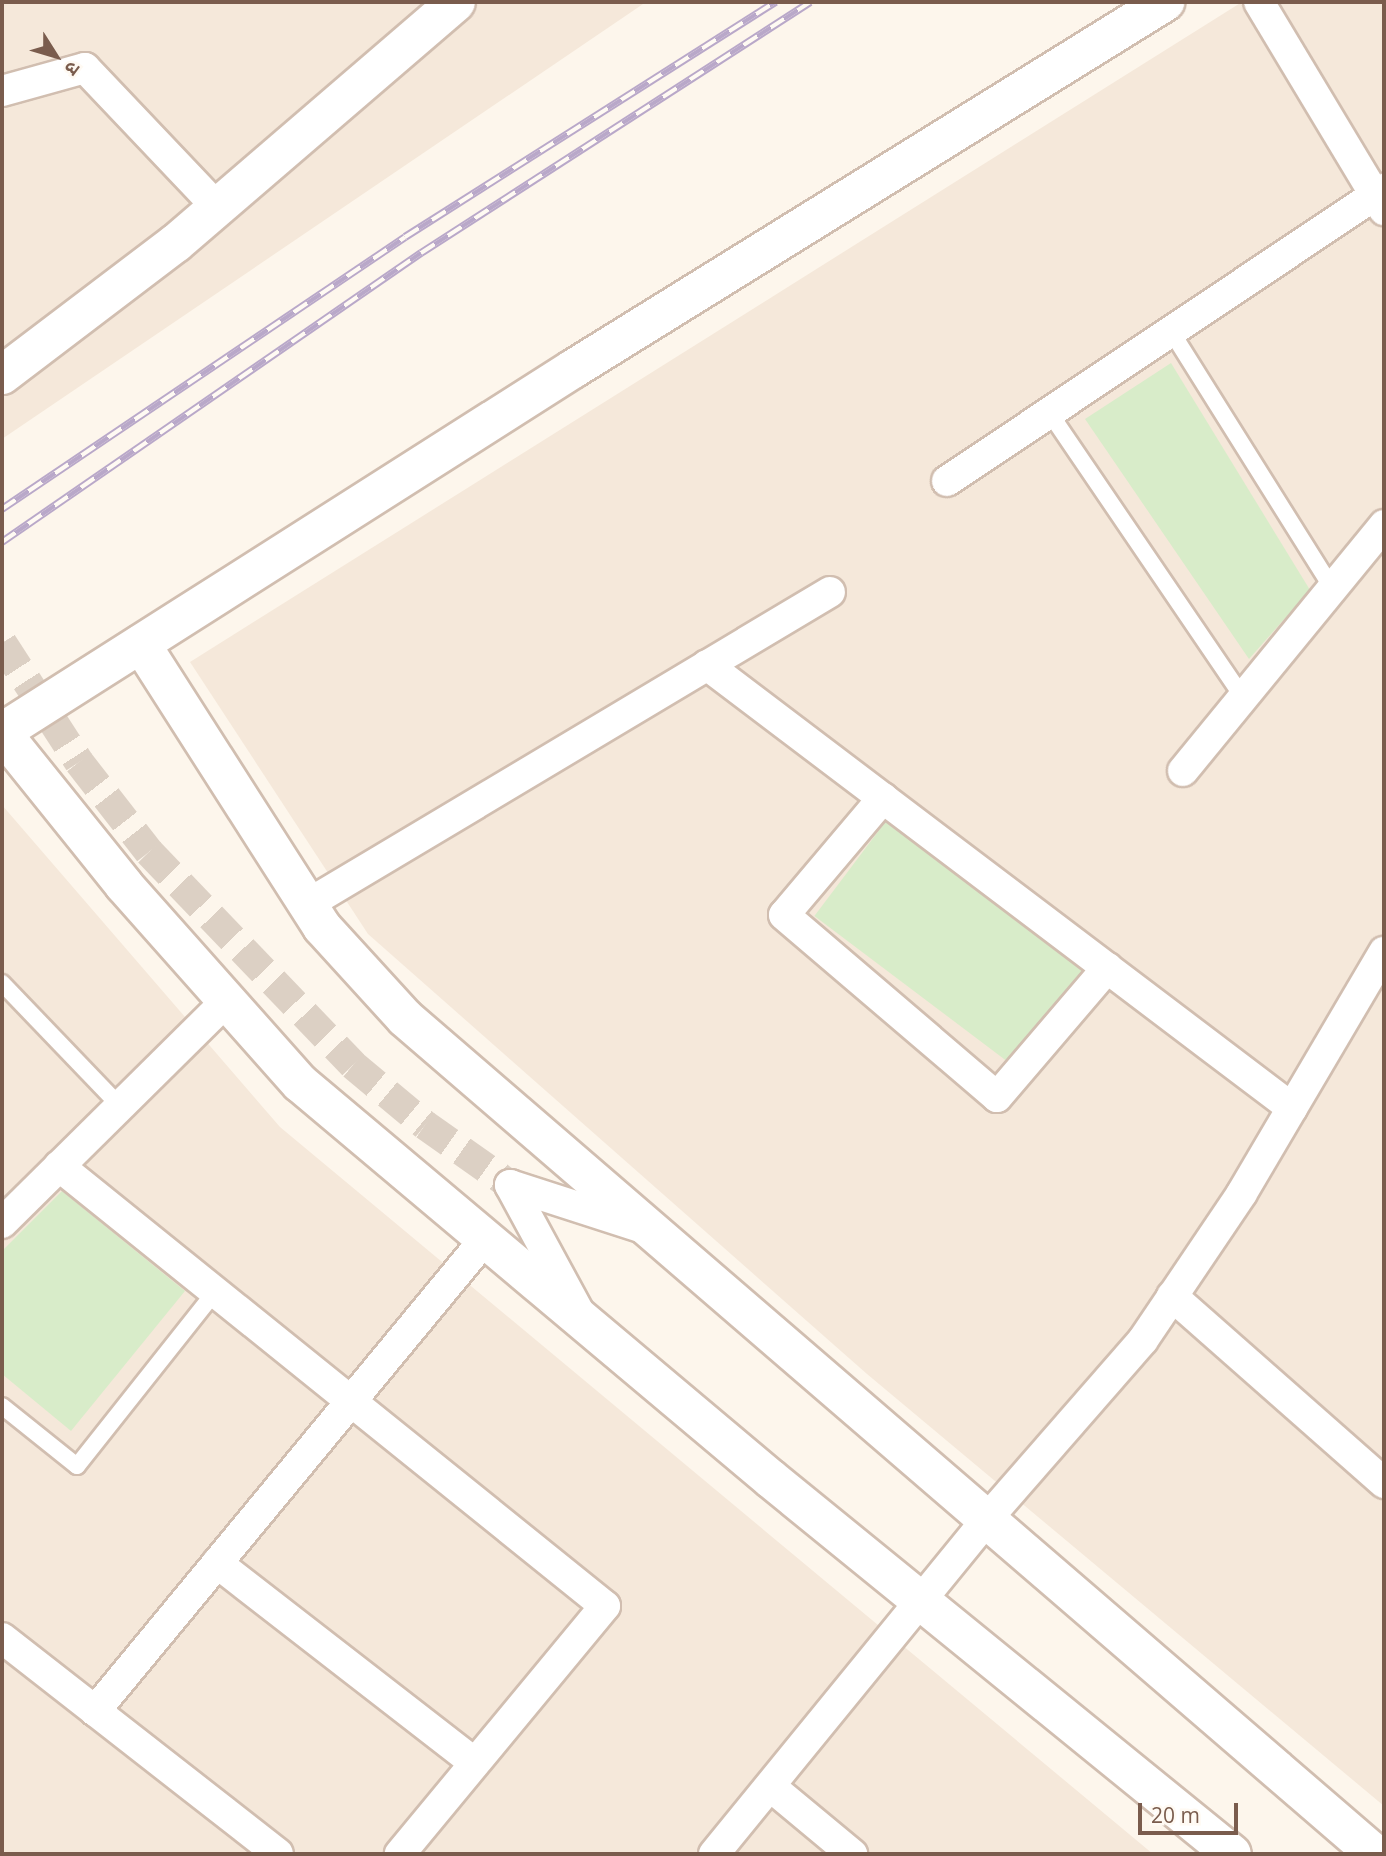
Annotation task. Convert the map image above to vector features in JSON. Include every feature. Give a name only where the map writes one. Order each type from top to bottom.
[{"type":"street","points":[[2,375],[217,207],[456,2]]},
{"type":"street","points":[[1165,2],[2,733],[124,885],[300,1083],[920,1601],[1232,1854]]},
{"type":"street","points":[[947,481],[1171,331],[1381,198],[1259,2]]},
{"type":"street","points":[[2,91],[85,68],[217,207]]},
{"type":"street","points":[[1183,771],[1384,525]]},
{"type":"street","points":[[308,904],[830,592]]},
{"type":"street","points":[[141,644],[322,927],[405,1018],[1375,1854]]},
{"type":"street","points":[[708,665],[1292,1108]]},
{"type":"street","points":[[883,798],[784,915],[998,1097],[1107,968]]},
{"type":"street","points":[[714,1854],[986,1520],[1143,1340],[1242,1193],[1384,952]]},
{"type":"street","points":[[4,1216],[59,1166],[227,1000]]},
{"type":"street","points":[[59,1166],[605,1606],[400,1854]]},
{"type":"street","points":[[585,1323],[510,1185],[651,1231]]},
{"type":"street","points":[[95,1711],[485,1239]]},
{"type":"street","points":[[1172,1296],[1384,1483]]},
{"type":"street","points":[[217,1563],[475,1763]]},
{"type":"street","points":[[2,1638],[278,1854]]},
{"type":"street","points":[[770,1786],[852,1854]]},
{"type":"lane","points":[[1171,331],[1332,588]]},
{"type":"lane","points":[[1049,412],[1243,697]]},
{"type":"lane","points":[[2,983],[120,1106]]},
{"type":"lane","points":[[2,1406],[77,1466],[215,1292]]},
{"type":"shaded area","points":[[2,2],[646,2],[2,439]]},
{"type":"shaded area","points":[[1242,2],[1384,2],[1384,1806],[867,1374],[368,934],[190,662]]},
{"type":"shaded area","points":[[2,805],[280,1127],[1153,1854],[2,1854]]},
{"type":"green space","points":[[1171,363],[1310,590],[1249,659],[1085,419]]},
{"type":"green space","points":[[886,821],[1083,970],[1012,1065],[814,916]]},
{"type":"green space","points":[[62,1191],[185,1291],[71,1431],[2,1374],[2,1251]]},
{"type":"tunnel","points":[[2,643],[79,762],[149,852],[353,1065],[425,1125],[510,1185]]},
{"type":"railway","points":[[2,509],[405,237],[776,2]]},
{"type":"railway","points":[[2,542],[421,253],[810,2]]}]
